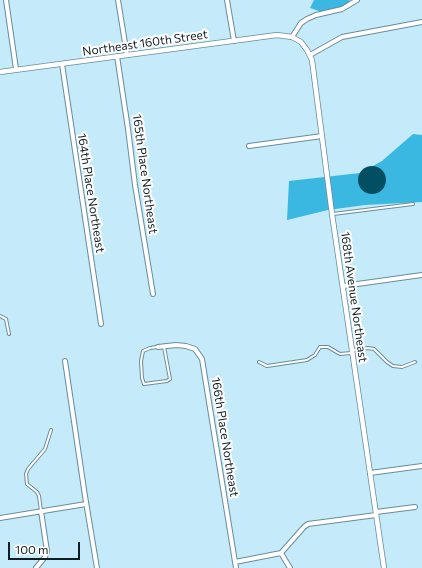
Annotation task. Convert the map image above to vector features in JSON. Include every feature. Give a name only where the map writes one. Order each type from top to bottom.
[{"type":"street","points":[[6,0],[16,70]]},
{"type":"street","points":[[118,0],[127,55]]},
{"type":"street","points":[[227,0],[234,41]]},
{"type":"street","points":[[357,0],[350,2],[342,9],[316,15],[307,19],[302,23],[292,37],[301,42],[310,55],[342,37],[422,22]]},
{"type":"street","name":"Northeast 160th Street","points":[[0,72],[277,35],[292,37]]},
{"type":"street","name":"168th Avenue Northeast","points":[[310,55],[384,568]]},
{"type":"street","name":"165th Place Northeast","points":[[117,56],[135,185],[153,294]]},
{"type":"street","name":"164th Place Northeast","points":[[62,64],[101,324]]},
{"type":"street","points":[[249,146],[322,136]]},
{"type":"street","points":[[343,286],[422,275]]},
{"type":"street","name":"166th Place Northeast","points":[[158,347],[176,345],[186,346],[195,349],[202,359],[236,568]]},
{"type":"street","points":[[65,361],[97,568]]},
{"type":"street","points":[[370,473],[422,466]]},
{"type":"street","points":[[0,518],[86,504]]},
{"type":"street","points":[[235,562],[281,553],[308,524],[415,507]]},
{"type":"street","points":[[36,568],[45,557],[47,551],[41,512]]},
{"type":"street","points":[[281,553],[290,568]]},
{"type":"lane","points":[[332,214],[413,204]]},
{"type":"lane","points":[[0,316],[6,319],[9,334]]},
{"type":"lane","points":[[158,347],[143,351],[141,367],[144,384],[167,381],[170,378],[164,347]]},
{"type":"lane","points":[[259,362],[267,366],[307,360],[315,355],[320,347],[328,347],[340,354],[372,348],[393,366],[402,367],[415,362]]},
{"type":"lane","points":[[41,512],[39,496],[37,492],[28,484],[26,474],[28,469],[45,449],[51,430]]},
{"type":"shaded area","points":[[314,0],[349,0],[352,4],[325,13],[310,8]]},
{"type":"shaded area","points":[[413,134],[422,135],[422,202],[365,205],[328,210],[287,220],[289,181],[360,173],[382,161]]},
{"type":"building","points":[[372,166],[382,170],[386,180],[382,190],[372,194],[362,190],[358,180],[362,170]]}]
